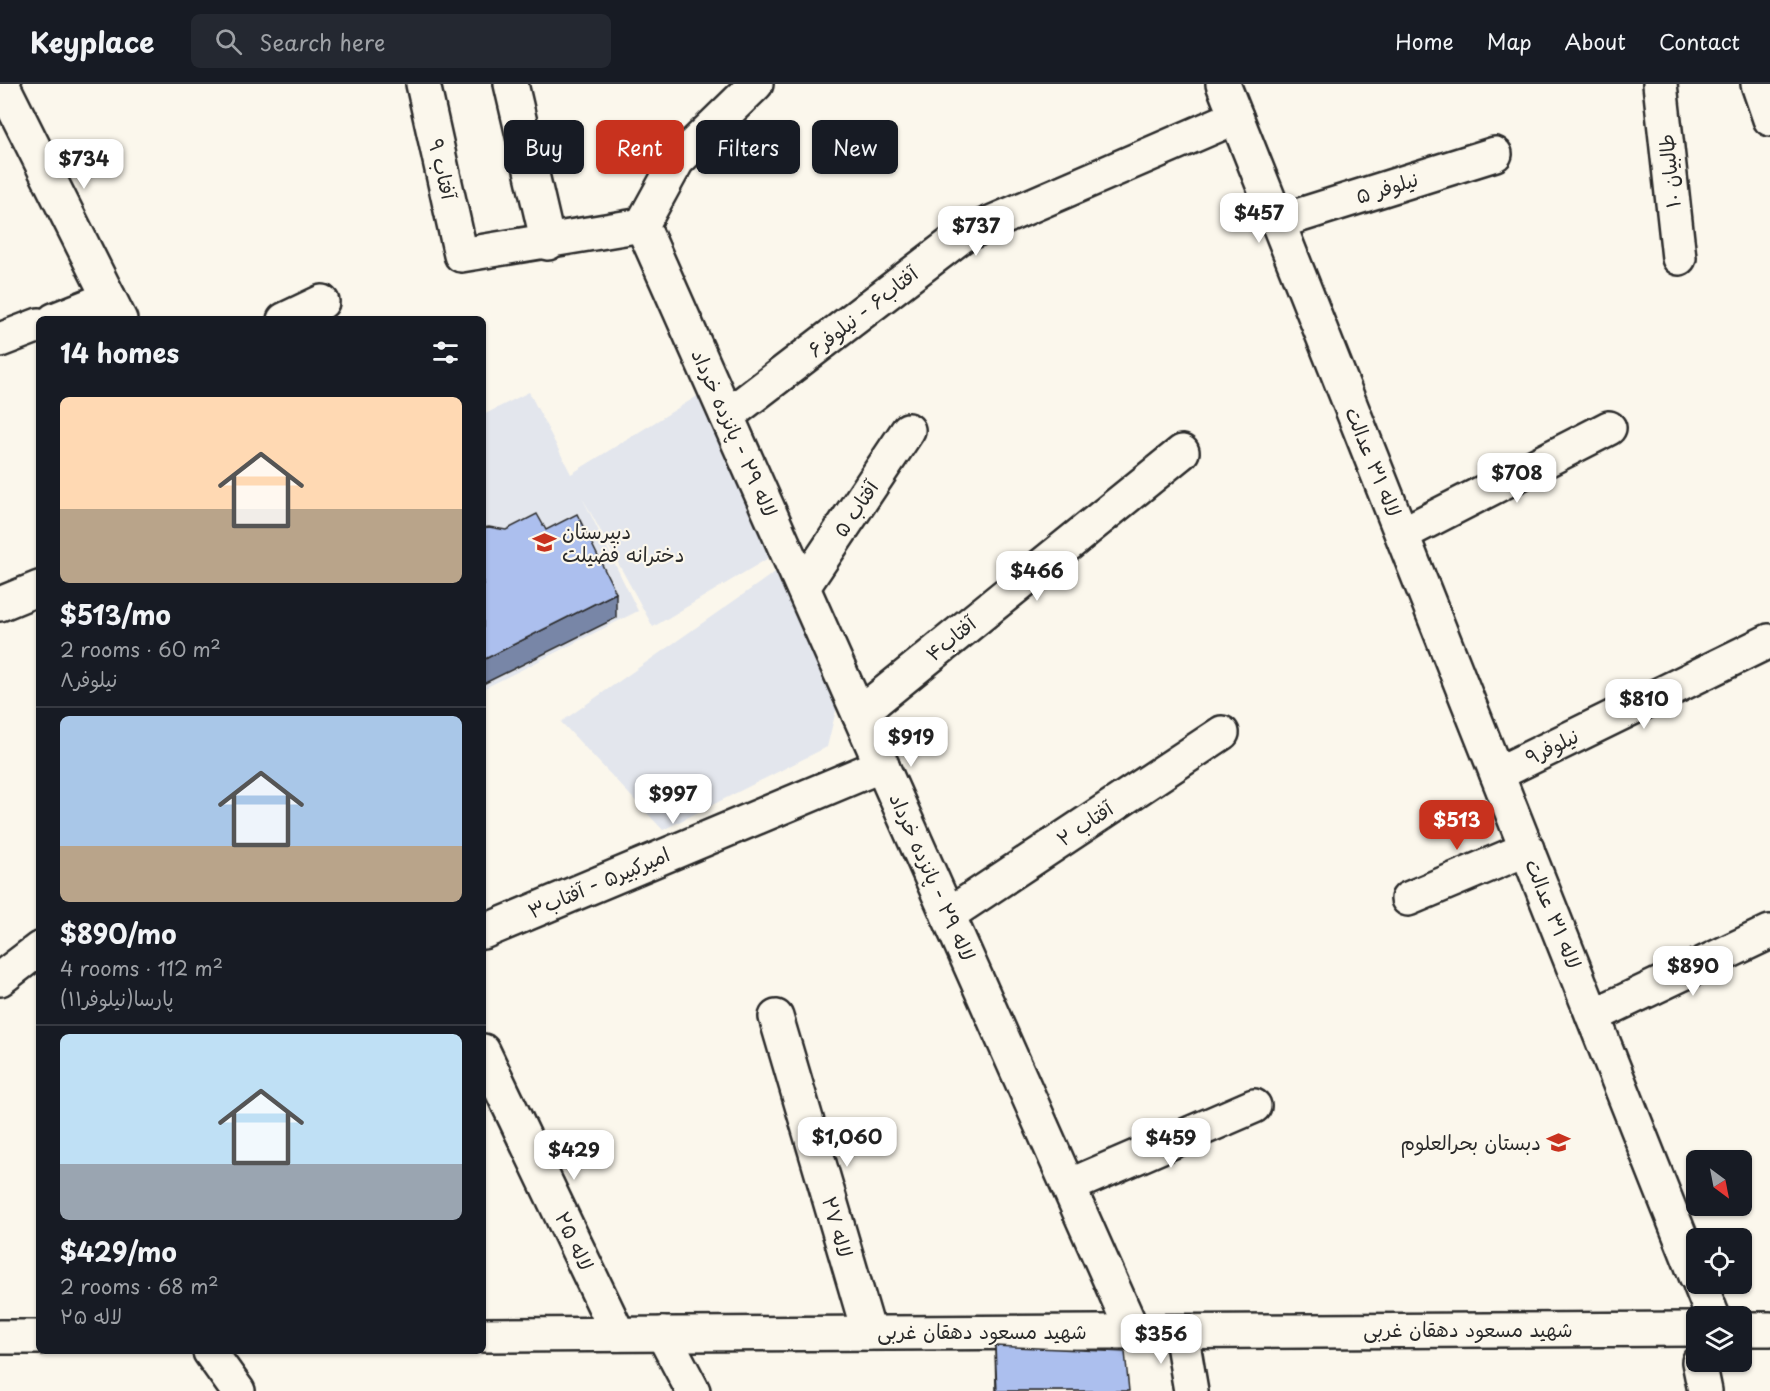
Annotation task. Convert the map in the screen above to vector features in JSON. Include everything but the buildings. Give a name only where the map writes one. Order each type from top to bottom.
[{"type":"street","points":[[2,84],[114,309],[76,316]]},
{"type":"street","name":"آفتاب ۹","points":[[423,84],[461,255],[548,243]]},
{"type":"street","points":[[511,84],[548,243],[642,225],[677,161],[756,84]]},
{"type":"street","name":"لاله ۳۱ عدالت","points":[[1223,84],[1686,1251]]},
{"type":"street","name":"طالبیان ۱۰","points":[[1660,84],[1679,258]]},
{"type":"street","points":[[1758,84],[1770,119]]},
{"type":"street","name":"آفتاب۶ - نیلوفر۶","points":[[727,416],[963,235],[1236,117]]},
{"type":"street","name":"نیلوفر ۵","points":[[1278,222],[1495,154]]},
{"type":"street","name":"لاله ۲۹ - پانزده خرداد","points":[[642,225],[1133,1332]]},
{"type":"street","points":[[292,316],[322,302]]},
{"type":"street","points":[[0,340],[36,326]]},
{"type":"street","points":[[1402,534],[1609,428]]},
{"type":"street","name":"آفتاب ۵","points":[[803,587],[909,430]]},
{"type":"street","name":"آفتاب۴","points":[[859,714],[1182,452]]},
{"type":"street","points":[[0,604],[36,589]]},
{"type":"street","name":"نیلوفر۹","points":[[1497,774],[1769,640]]},
{"type":"street","name":"آفتاب ۲","points":[[948,915],[1222,733]]},
{"type":"street","name":"امیرکبیر۵ - آفتاب۳","points":[[486,931],[882,765]]},
{"type":"street","points":[[1408,899],[1527,849]]},
{"type":"street","points":[[1593,1016],[1770,932]]},
{"type":"street","points":[[0,979],[36,950]]},
{"type":"street","name":"لاله ۲۷","points":[[776,1017],[868,1333]]},
{"type":"street","name":"لاله ۲۵","points":[[486,1057],[618,1334]]},
{"type":"street","points":[[1069,1186],[1254,1106]]},
{"type":"street","points":[[1752,1329],[1770,1329]]},
{"type":"street","points":[[1181,1332],[1191,1391]]},
{"type":"street","name":"شهید مسعود دهقان غربی","points":[[486,1335],[1686,1332]]},
{"type":"street","points":[[663,1334],[693,1391]]},
{"type":"street","points":[[0,1337],[36,1337]]},
{"type":"street","points":[[211,1354],[238,1391]]},
{"type":"street","points":[[1701,1372],[1705,1391]]},
{"type":"shaded area","points":[[712,387],[785,548],[653,627],[582,497],[638,611],[486,687],[486,414],[529,392],[571,474]]},
{"type":"shaded area","points":[[798,556],[845,674],[827,747],[663,830],[561,722]]},
{"type":"place","name":"دبیرستان دخترانه فضیلت","points":[[544,543]]},
{"type":"place","name":"دبستان بحرالعلوم","points":[[1559,1143]]}]
